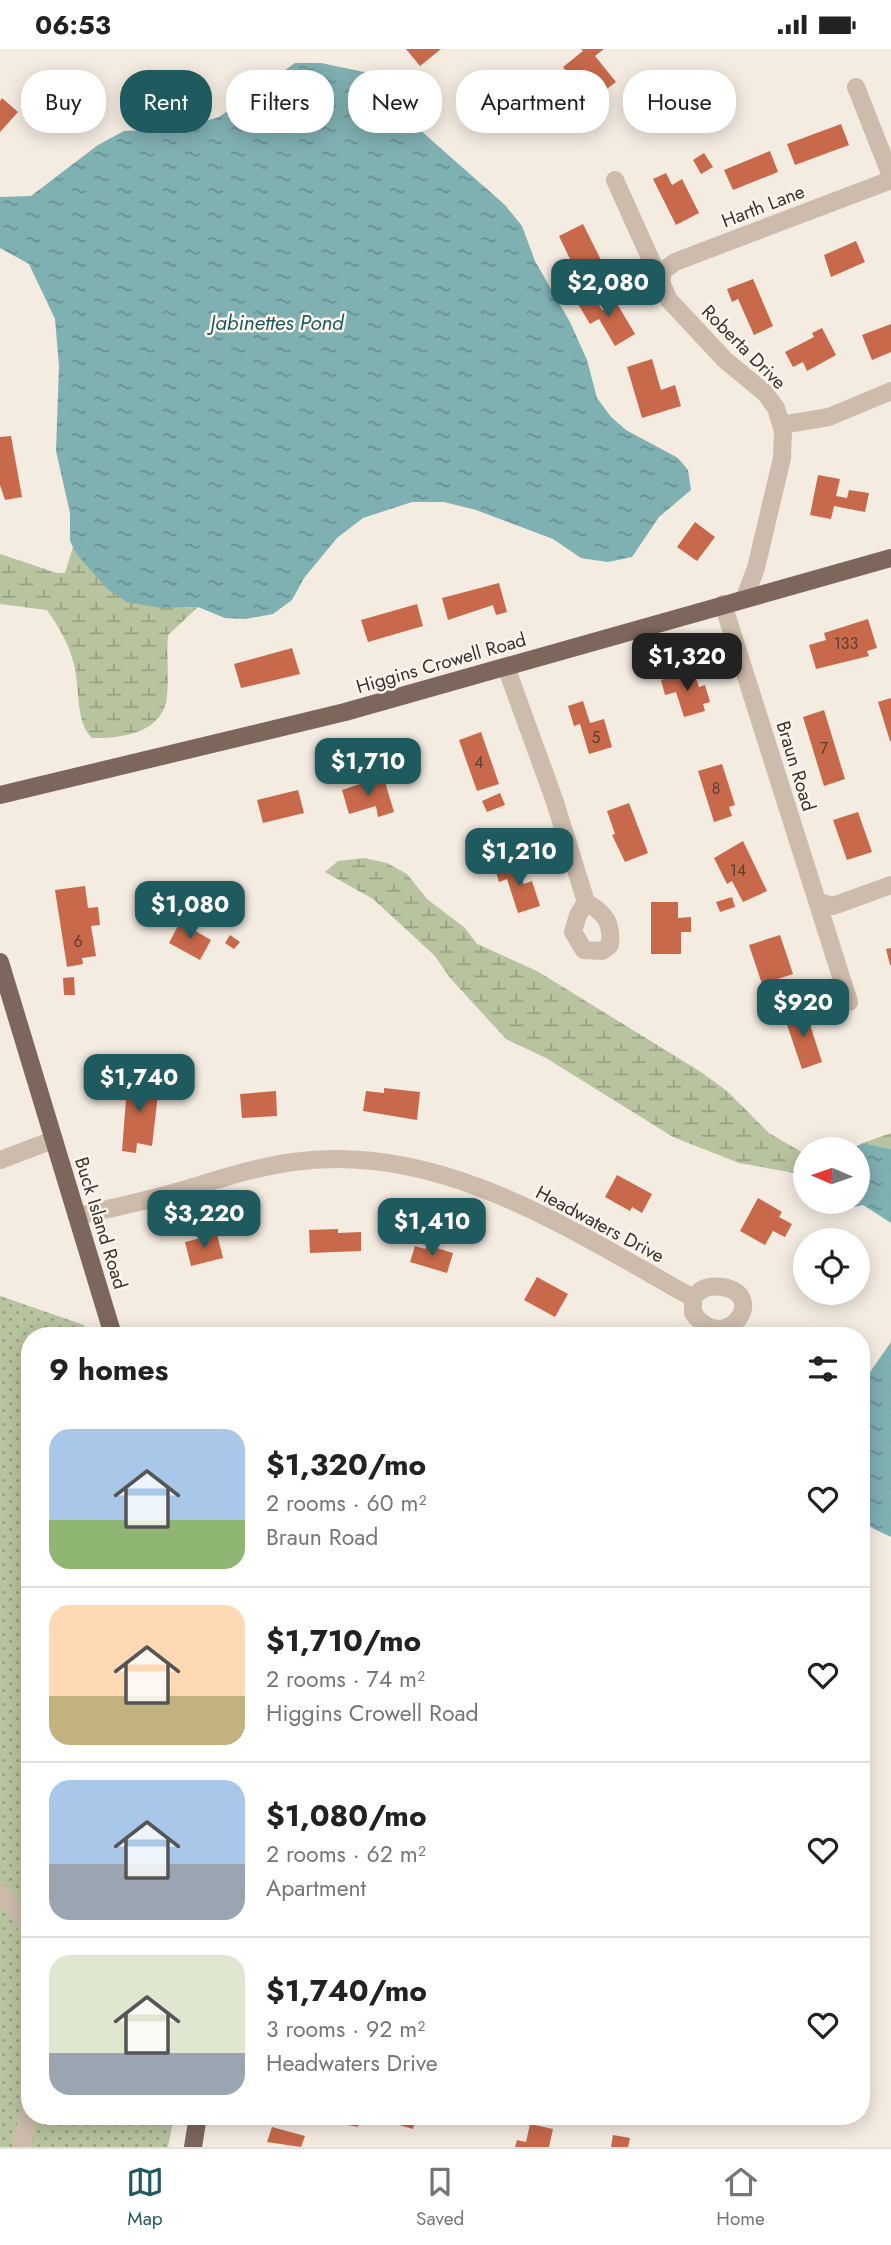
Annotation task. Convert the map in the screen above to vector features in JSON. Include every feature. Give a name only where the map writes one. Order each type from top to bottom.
[{"type":"main road","name":"Higgins Crowell Road","points":[[0,795],[332,716],[745,597],[891,558]]},
{"type":"main road","name":"Buck Island Road","points":[[0,962],[111,1327]]},
{"type":"main road","points":[[194,2147],[197,2125]]},
{"type":"street","points":[[856,87],[891,178]]},
{"type":"street","name":"Harth Lane","points":[[660,282],[663,271],[675,262],[891,178]]},
{"type":"street","name":"Roberta Drive","points":[[615,180],[669,300],[725,360],[765,393],[776,408],[781,425],[782,458],[756,568],[745,597]]},
{"type":"street","points":[[781,425],[829,417],[891,391]]},
{"type":"street","name":"Braun Road","points":[[723,604],[849,1002]]},
{"type":"street","points":[[506,667],[550,787],[586,902]]},
{"type":"street","points":[[817,901],[833,906],[891,885]]},
{"type":"street","points":[[0,1160],[53,1140]]},
{"type":"street","name":"Headwaters Drive","points":[[77,1216],[290,1162],[352,1160],[386,1163],[454,1178],[498,1194],[693,1298]]},
{"type":"street","points":[[0,1894],[21,1915]]},
{"type":"street","points":[[20,2147],[26,2125]]},
{"type":"green space","points":[[73,547],[106,588],[160,608],[198,607],[168,635],[166,702],[156,721],[137,732],[92,738],[80,714],[72,657],[47,610],[0,604],[0,554],[57,573],[65,573]]},
{"type":"green space","points":[[364,858],[387,863],[407,874],[427,899],[465,928],[477,944],[537,971],[701,1072],[727,1091],[769,1133],[793,1147],[793,1173],[739,1163],[673,1137],[546,1058],[506,1039],[450,978],[435,956],[396,920],[373,899],[325,872],[338,861]]},
{"type":"green space","points":[[891,1133],[891,1149],[870,1144],[870,1140]]},
{"type":"green space","points":[[0,1296],[85,1327],[21,1327],[21,2125],[172,2125],[168,2147],[0,2147]]},
{"type":"water","name":"Jabinettes Pond","points":[[295,63],[321,63],[354,70],[348,70],[348,133],[423,133],[505,205],[522,226],[535,261],[570,322],[587,360],[597,398],[611,417],[626,430],[678,458],[688,470],[691,490],[659,517],[632,557],[608,562],[581,558],[553,539],[476,510],[444,502],[412,502],[363,518],[337,538],[304,578],[292,600],[273,614],[245,619],[225,618],[198,607],[160,608],[127,602],[106,588],[76,553],[70,541],[70,513],[56,451],[59,366],[55,319],[29,264],[0,248],[0,197],[31,196],[98,145],[120,133],[212,133],[212,119],[226,112],[226,133],[334,133],[334,70],[285,70]]},
{"type":"water","points":[[870,1144],[891,1149],[891,1223],[870,1210]]},
{"type":"water","points":[[891,1342],[891,1537],[870,1526],[870,1372]]},
{"type":"building","points":[[406,49],[441,49],[420,66]]},
{"type":"building","points":[[581,49],[604,49],[595,56],[606,70],[565,70],[563,67],[583,51]]},
{"type":"building","points":[[609,73],[616,82],[609,87]]},
{"type":"building","points":[[2,98],[18,112],[0,132],[0,101]]},
{"type":"building","points":[[841,124],[849,145],[795,165],[787,144]]},
{"type":"building","points":[[770,151],[778,172],[733,190],[724,170]]},
{"type":"building","points":[[704,153],[713,167],[701,174],[693,160]]},
{"type":"building","points":[[666,173],[672,185],[682,179],[699,213],[676,225],[653,179]]},
{"type":"building","points":[[583,224],[603,264],[578,276],[559,236]]},
{"type":"building","points":[[856,241],[865,262],[831,277],[824,255]]},
{"type":"building","points":[[753,279],[773,326],[754,335],[738,299],[732,302],[727,289]]},
{"type":"building","points":[[593,295],[602,310],[616,302],[635,334],[615,346],[599,319],[590,324],[578,304]]},
{"type":"building","points":[[891,324],[891,352],[872,360],[862,335]]},
{"type":"building","points":[[822,328],[836,355],[807,371],[803,362],[793,367],[785,352],[814,337],[812,333]]},
{"type":"building","points":[[652,359],[661,390],[675,385],[681,406],[642,418],[627,367]]},
{"type":"building","points":[[11,436],[22,497],[5,500],[0,485],[0,437]]},
{"type":"building","points":[[818,475],[840,479],[836,496],[847,498],[849,490],[869,493],[865,512],[834,506],[831,519],[810,515]]},
{"type":"building","points":[[695,522],[715,537],[697,561],[677,547]]},
{"type":"building","points":[[499,583],[507,612],[496,615],[493,605],[448,620],[442,598]]},
{"type":"building","points":[[417,604],[423,626],[368,642],[361,620]]},
{"type":"building","points":[[868,619],[877,648],[867,651],[869,656],[816,669],[809,645],[826,640],[824,633]]},
{"type":"building","points":[[292,648],[300,674],[241,688],[234,664]]},
{"type":"building","points":[[693,670],[699,687],[705,685],[710,702],[703,704],[705,711],[684,717],[676,692],[665,695],[661,680]]},
{"type":"building","points":[[891,698],[891,741],[890,741],[878,702]]},
{"type":"building","points":[[583,701],[590,723],[604,719],[612,747],[589,754],[580,724],[574,726],[568,706]]},
{"type":"building","points":[[824,710],[845,779],[824,786],[803,717]]},
{"type":"building","points":[[481,732],[499,784],[477,791],[459,740]]},
{"type":"building","points":[[722,764],[735,805],[729,807],[732,816],[714,822],[698,771]]},
{"type":"building","points":[[372,780],[374,785],[385,782],[394,812],[378,817],[376,806],[349,814],[342,790]]},
{"type":"building","points":[[298,790],[304,813],[263,823],[257,800]]},
{"type":"building","points":[[500,793],[505,805],[487,812],[482,801]]},
{"type":"building","points":[[629,803],[648,853],[625,862],[612,835],[615,834],[607,811]]},
{"type":"building","points":[[858,812],[872,852],[847,860],[833,820]]},
{"type":"building","points":[[743,841],[767,891],[743,902],[732,881],[727,884],[714,858]]},
{"type":"building","points":[[517,862],[524,884],[532,881],[540,906],[518,913],[507,879],[499,882],[495,869]]},
{"type":"building","points":[[85,886],[88,908],[98,907],[100,925],[91,926],[96,956],[82,958],[83,964],[67,967],[55,890]]},
{"type":"building","points":[[732,897],[735,907],[720,912],[716,902]]},
{"type":"building","points":[[651,902],[678,902],[678,918],[691,917],[691,932],[681,932],[681,954],[651,954]]},
{"type":"building","points":[[180,922],[211,940],[200,960],[169,943]]},
{"type":"building","points":[[230,935],[240,942],[234,949],[225,943]]},
{"type":"building","points":[[780,935],[793,974],[762,984],[749,945]]},
{"type":"building","points":[[891,948],[891,965],[890,965],[886,949]]},
{"type":"building","points":[[74,977],[75,995],[64,995],[63,978]]},
{"type":"building","points":[[805,1009],[822,1062],[802,1069],[784,1016]]},
{"type":"building","points":[[128,1073],[138,1074],[137,1082],[159,1085],[152,1146],[137,1143],[136,1153],[122,1151]]},
{"type":"building","points":[[384,1088],[420,1092],[417,1120],[363,1111],[366,1091],[384,1093]]},
{"type":"building","points":[[276,1091],[277,1116],[242,1118],[240,1094]]},
{"type":"building","points":[[617,1175],[652,1194],[642,1213],[632,1207],[630,1211],[605,1197]]},
{"type":"building","points":[[758,1198],[782,1212],[779,1217],[792,1224],[785,1237],[773,1231],[765,1245],[740,1231]]},
{"type":"building","points":[[338,1229],[338,1233],[361,1232],[361,1251],[310,1253],[309,1230]]},
{"type":"building","points":[[217,1234],[223,1258],[191,1266],[185,1242]]},
{"type":"building","points":[[427,1245],[453,1253],[447,1273],[410,1262],[415,1246],[425,1249]]},
{"type":"building","points":[[537,1277],[568,1294],[555,1317],[524,1300]]},
{"type":"building","points":[[530,2125],[553,2129],[549,2147],[515,2147],[517,2140],[526,2142]]},
{"type":"building","points":[[272,2127],[305,2136],[301,2147],[267,2142]]},
{"type":"building","points":[[613,2135],[630,2138],[628,2147],[611,2147]]}]
